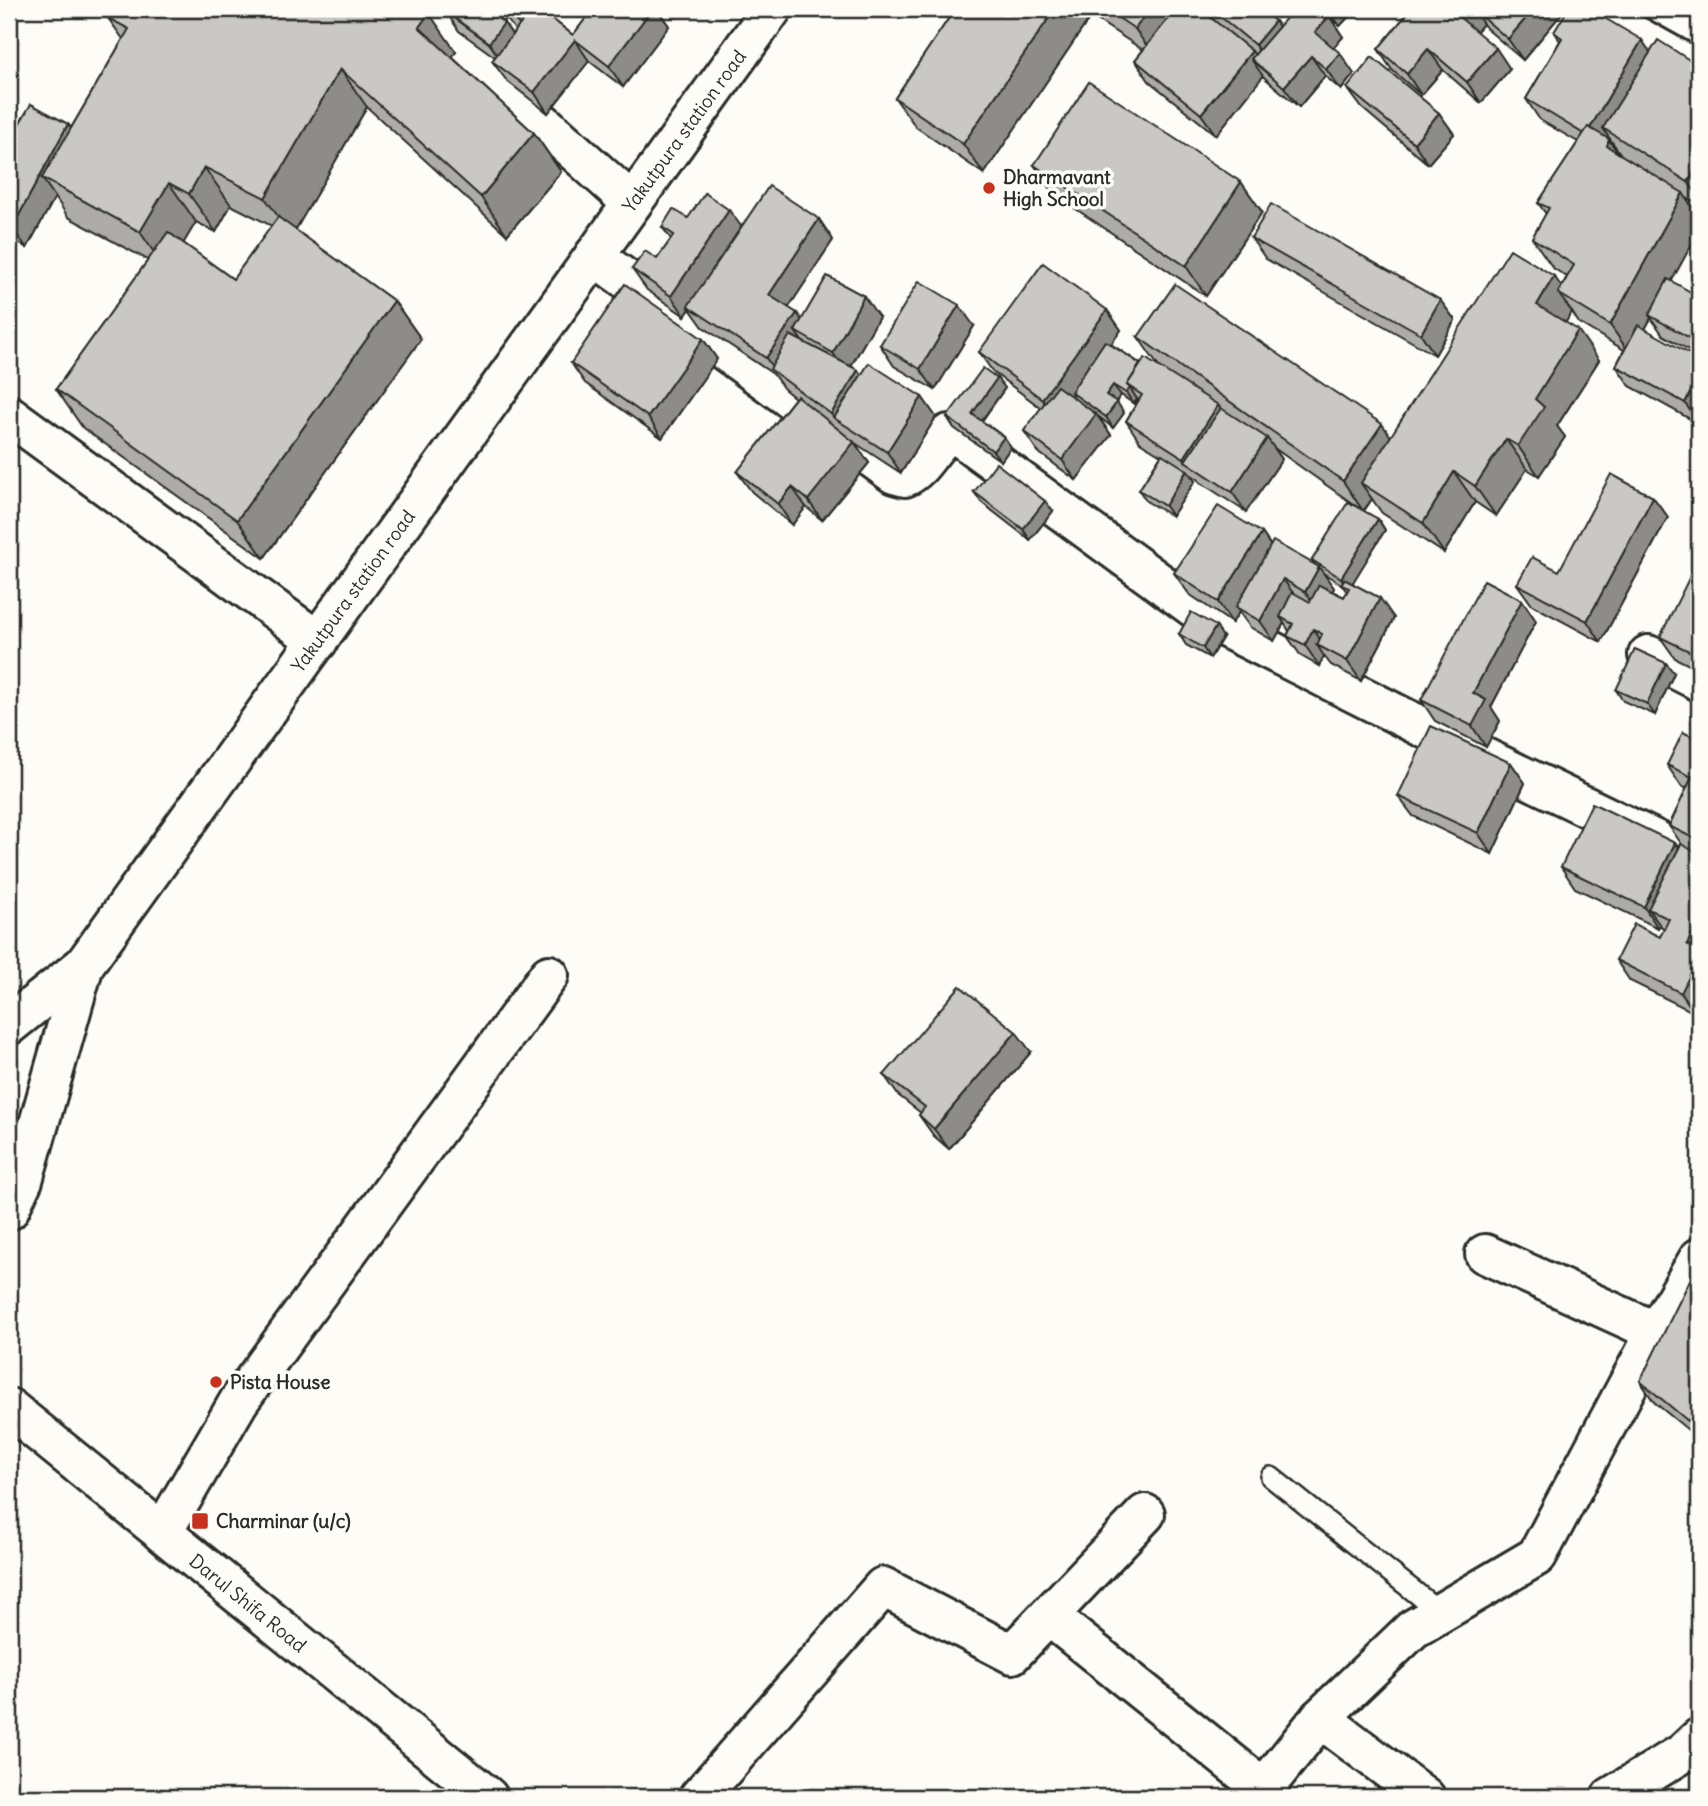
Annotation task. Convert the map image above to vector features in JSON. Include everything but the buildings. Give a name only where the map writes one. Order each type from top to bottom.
[{"type":"main road","points":[[416,9],[632,203]]},
{"type":"main road","name":"Yakutpura station road","points":[[9,1210],[23,1180],[84,965],[772,9]]},
{"type":"main road","points":[[1588,9],[1699,71]]},
{"type":"main road","points":[[594,256],[894,474],[905,478],[915,473],[941,439],[949,434],[959,436],[1212,621],[1450,741],[1699,861]]},
{"type":"main road","points":[[9,415],[318,640]]},
{"type":"main road","points":[[1648,655],[1699,681]]},
{"type":"main road","points":[[9,1025],[84,965]]},
{"type":"main road","points":[[162,1533],[239,1401],[549,975]]},
{"type":"main road","points":[[1485,1254],[1657,1332]]},
{"type":"main road","points":[[1049,1616],[1260,1793],[1320,1718],[1413,1629],[1537,1556],[1699,1258]]},
{"type":"main road","name":"Darul Shifa Road","points":[[9,1408],[488,1797]]},
{"type":"main road","points":[[699,1797],[883,1587],[1012,1654],[1145,1514]]},
{"type":"main road","points":[[1320,1718],[1425,1797]]},
{"type":"main road","points":[[1611,1797],[1683,1753],[1699,1738]]},
{"type":"lane","points":[[1271,1477],[1440,1612]]},
{"type":"place","name":"Dharmavant High School","points":[[989,188]]},
{"type":"place","name":"Pista House","points":[[216,1382]]},
{"type":"place","name":"Charminar (u/c)","points":[[200,1521]]}]
